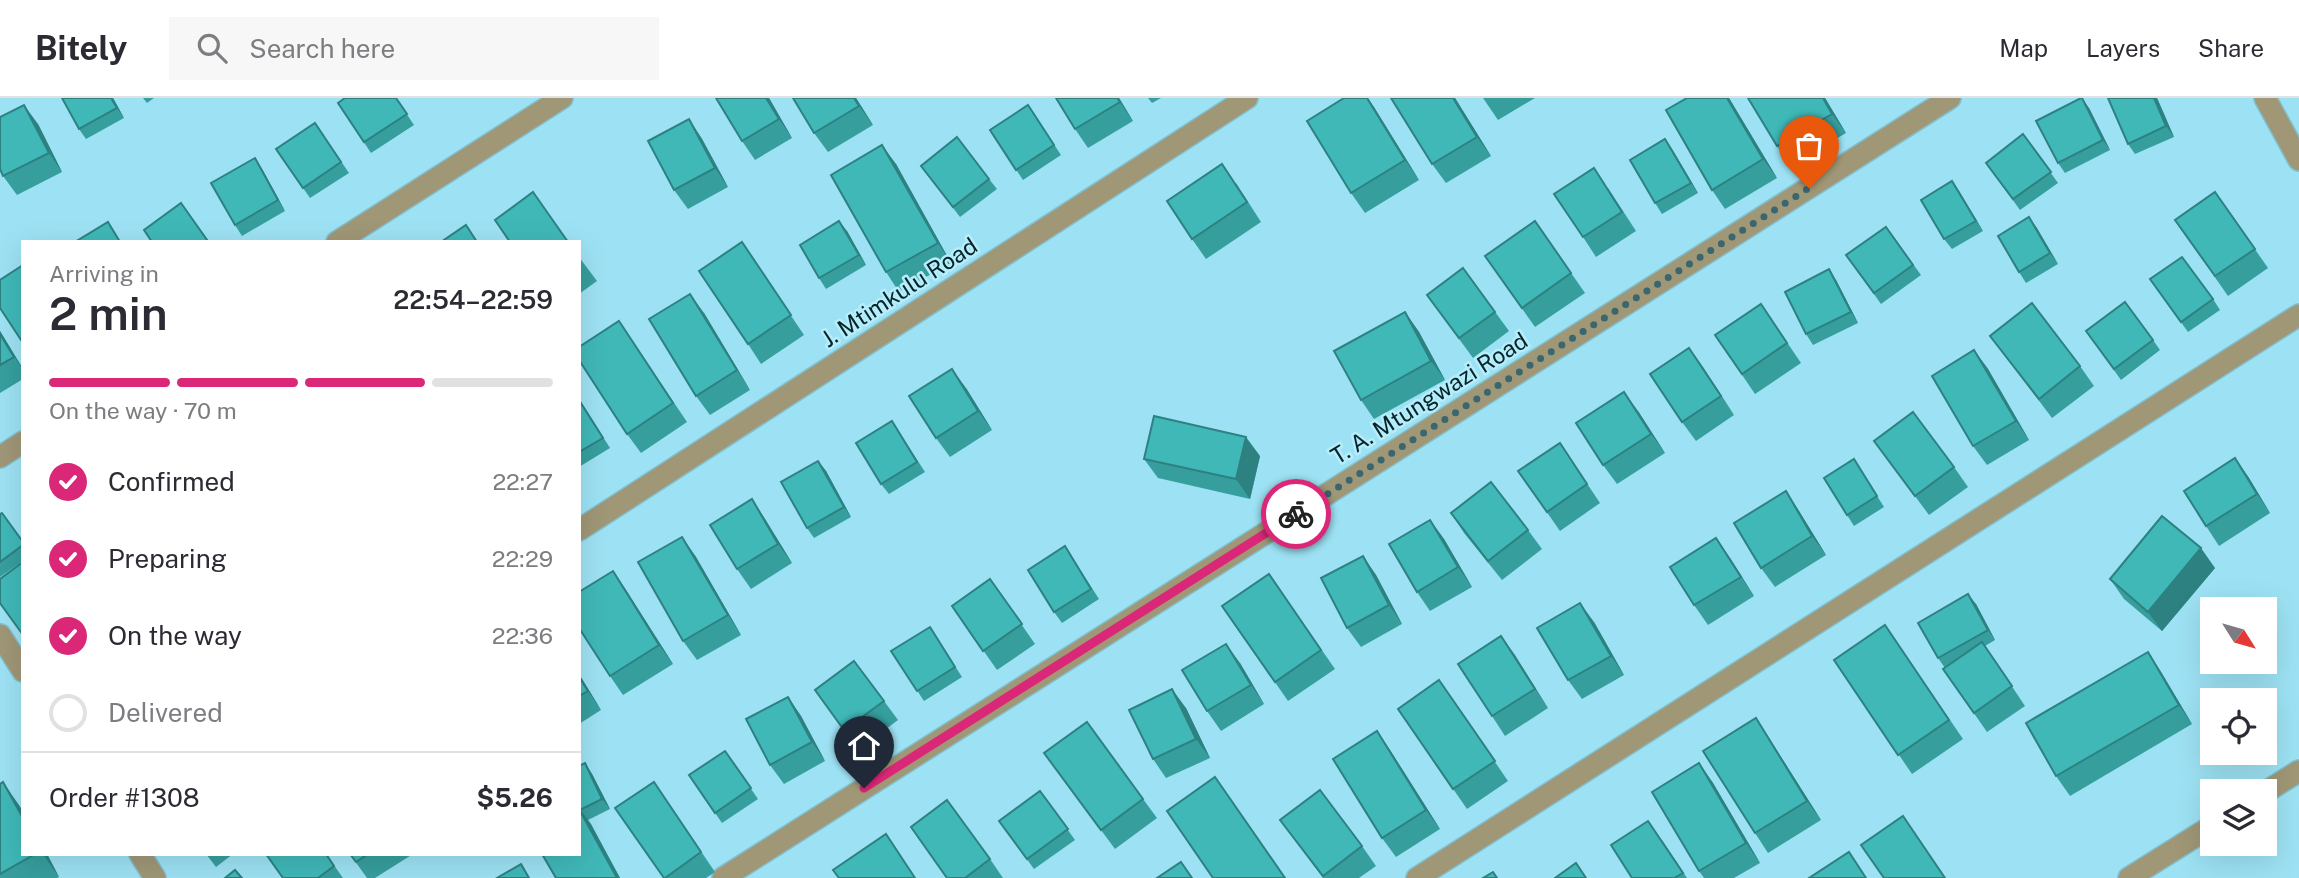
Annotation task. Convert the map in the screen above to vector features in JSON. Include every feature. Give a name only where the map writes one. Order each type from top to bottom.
[{"type":"street","points":[[340,240],[562,98]]},
{"type":"street","name":"J. Mtimkulu Road","points":[[581,529],[1247,98]]},
{"type":"street","name":"T. A. Mtungwazi Road","points":[[723,878],[1950,98]]},
{"type":"street","points":[[2266,98],[2299,160]]},
{"type":"street","points":[[1417,878],[2299,315]]},
{"type":"street","points":[[0,457],[21,443]]},
{"type":"street","points":[[0,635],[21,668]]},
{"type":"street","points":[[2277,785],[2299,771]]},
{"type":"street","points":[[2129,878],[2200,834]]},
{"type":"street","points":[[141,856],[155,878]]},
{"type":"building","points":[[62,98],[111,98],[117,108],[79,129]]},
{"type":"building","points":[[345,98],[396,98],[407,114],[364,142],[338,103]]},
{"type":"building","points":[[716,98],[766,98],[779,119],[742,141]]},
{"type":"building","points":[[793,98],[854,98],[859,106],[814,133]]},
{"type":"building","points":[[1056,98],[1117,98],[1120,102],[1075,129]]},
{"type":"building","points":[[1344,98],[1367,98],[1405,160],[1351,193],[1307,121]]},
{"type":"building","points":[[1391,98],[1453,98],[1477,137],[1432,164]]},
{"type":"building","points":[[1687,98],[1727,98],[1763,159],[1712,190],[1666,110]]},
{"type":"building","points":[[1748,98],[1823,98],[1832,114],[1777,146]]},
{"type":"building","points":[[2082,98],[2103,140],[2058,163],[2036,121]]},
{"type":"building","points":[[2108,98],[2154,98],[2166,126],[2128,144]]},
{"type":"building","points":[[24,105],[49,153],[3,176],[0,169],[0,117]]},
{"type":"building","points":[[1028,105],[1054,145],[1016,170],[990,130]]},
{"type":"building","points":[[689,119],[715,168],[674,190],[648,141]]},
{"type":"building","points":[[315,123],[341,162],[303,188],[276,149]]},
{"type":"building","points":[[2023,134],[2051,172],[2013,199],[1986,163]]},
{"type":"building","points":[[957,137],[989,179],[953,207],[921,166]]},
{"type":"building","points":[[1665,139],[1691,183],[1655,203],[1630,160]]},
{"type":"building","points":[[882,145],[938,243],[886,272],[831,175]]},
{"type":"building","points":[[255,158],[278,200],[235,225],[211,183]]},
{"type":"building","points":[[1222,164],[1247,202],[1192,239],[1167,201]]},
{"type":"building","points":[[1594,168],[1622,212],[1583,237],[1554,194]]},
{"type":"building","points":[[1952,181],[1976,221],[1944,239],[1921,200]]},
{"type":"building","points":[[533,192],[567,240],[509,240],[495,220]]},
{"type":"building","points":[[2215,192],[2255,249],[2215,276],[2175,220]]},
{"type":"building","points":[[181,203],[207,240],[151,240],[144,230]]},
{"type":"building","points":[[2029,217],[2050,253],[2019,272],[1998,236]]},
{"type":"building","points":[[839,221],[859,255],[819,278],[800,245]]},
{"type":"building","points":[[1535,221],[1571,273],[1522,308],[1485,256]]},
{"type":"building","points":[[108,222],[119,240],[78,240]]},
{"type":"building","points":[[466,225],[476,240],[444,240]]},
{"type":"building","points":[[1886,227],[1913,265],[1874,293],[1846,255]]},
{"type":"building","points":[[742,242],[791,315],[748,344],[699,271]]},
{"type":"building","points":[[2182,257],[2213,299],[2181,322],[2150,279]]},
{"type":"building","points":[[21,266],[21,340],[0,308],[0,280]]},
{"type":"building","points":[[1463,268],[1495,312],[1459,338],[1427,295]]},
{"type":"building","points":[[1829,269],[1851,312],[1806,334],[1785,292]]},
{"type":"building","points":[[690,294],[737,370],[696,396],[649,319]]},
{"type":"building","points":[[2125,302],[2153,340],[2114,369],[2086,331]]},
{"type":"building","points":[[2032,303],[2080,366],[2039,399],[1990,336]]},
{"type":"building","points":[[1761,304],[1787,343],[1742,374],[1715,335]]},
{"type":"building","points":[[1405,312],[1431,361],[1361,400],[1334,351]]},
{"type":"building","points":[[619,321],[673,403],[627,434],[581,363],[581,346]]},
{"type":"building","points":[[0,334],[14,357],[0,365]]},
{"type":"building","points":[[1689,348],[1721,396],[1682,422],[1650,374]]},
{"type":"building","points":[[1974,350],[2016,421],[1973,446],[1932,376]]},
{"type":"building","points":[[952,369],[978,411],[936,438],[909,396]]},
{"type":"building","points":[[1624,392],[1651,434],[1603,465],[1576,423]]},
{"type":"building","points":[[581,403],[603,438],[581,451]]},
{"type":"building","points":[[1913,412],[1954,467],[1915,496],[1874,441]]},
{"type":"building","points":[[1154,416],[1246,437],[1236,479],[1144,459]]},
{"type":"building","points":[[892,421],[917,462],[881,484],[856,443]]},
{"type":"building","points":[[1560,443],[1587,484],[1547,512],[1518,471]]},
{"type":"building","points":[[2235,458],[2257,494],[2206,526],[2184,491]]},
{"type":"building","points":[[1854,459],[1877,496],[1847,515],[1824,478]]},
{"type":"building","points":[[818,461],[844,507],[807,528],[781,482]]},
{"type":"building","points":[[1491,482],[1528,530],[1488,561],[1451,513]]},
{"type":"building","points":[[1786,491],[1812,536],[1761,568],[1734,523]]},
{"type":"building","points":[[752,499],[778,544],[737,569],[710,525]]},
{"type":"building","points":[[2,513],[21,539],[21,546],[0,562]]},
{"type":"building","points":[[2162,516],[2201,548],[2148,612],[2110,579]]},
{"type":"building","points":[[1430,520],[1458,567],[1417,592],[1389,544]]},
{"type":"building","points":[[682,537],[728,615],[683,641],[638,562]]},
{"type":"building","points":[[1716,538],[1741,577],[1694,605],[1670,567]]},
{"type":"building","points":[[1065,546],[1091,589],[1054,612],[1028,570]]},
{"type":"building","points":[[1363,556],[1389,605],[1347,628],[1321,578]]},
{"type":"building","points":[[21,563],[21,632],[0,603],[0,579]]},
{"type":"building","points":[[613,571],[659,645],[610,676],[581,631],[581,591]]},
{"type":"building","points":[[1269,574],[1321,650],[1275,682],[1222,606]]},
{"type":"building","points":[[990,579],[1022,624],[983,651],[952,606]]},
{"type":"building","points":[[1968,594],[1988,630],[1938,658],[1918,623]]},
{"type":"building","points":[[1580,603],[1611,656],[1568,680],[1537,628]]},
{"type":"building","points":[[1885,625],[1949,720],[1898,755],[1834,660]]},
{"type":"building","points":[[930,627],[955,667],[917,691],[891,651]]},
{"type":"building","points":[[1501,636],[1535,689],[1492,716],[1458,664]]},
{"type":"building","points":[[1982,642],[2012,686],[1974,713],[1943,669]]},
{"type":"building","points":[[1226,644],[1251,685],[1207,711],[1182,670]]},
{"type":"building","points":[[2148,652],[2179,705],[2056,776],[2026,723]]},
{"type":"building","points":[[854,661],[884,701],[844,730],[815,690]]},
{"type":"building","points":[[581,680],[588,691],[581,695]]},
{"type":"building","points":[[1439,680],[1495,761],[1453,789],[1398,709]]},
{"type":"building","points":[[1172,689],[1196,739],[1153,759],[1129,710]]},
{"type":"building","points":[[788,697],[812,742],[770,765],[746,719]]},
{"type":"building","points":[[1756,718],[1807,801],[1755,833],[1703,751]]},
{"type":"building","points":[[1087,722],[1143,799],[1101,830],[1044,753]]},
{"type":"building","points":[[1377,731],[1426,810],[1382,838],[1333,759]]},
{"type":"building","points":[[725,751],[751,788],[715,813],[689,775]]},
{"type":"building","points":[[585,763],[602,799],[581,810],[581,765]]},
{"type":"building","points":[[1699,763],[1746,843],[1699,871],[1652,792]]},
{"type":"building","points":[[1215,777],[1285,878],[1213,878],[1167,811]]},
{"type":"building","points":[[3,782],[21,814],[21,856],[32,856],[0,874],[0,784]]},
{"type":"building","points":[[654,782],[701,852],[665,878],[615,808]]},
{"type":"building","points":[[1320,790],[1362,846],[1323,876],[1280,820]]},
{"type":"building","points":[[1040,791],[1068,829],[1027,859],[999,821]]},
{"type":"building","points":[[947,800],[990,859],[965,878],[947,878],[911,827]]},
{"type":"building","points":[[581,813],[617,878],[556,878],[543,856],[581,856]]},
{"type":"building","points":[[1903,816],[1945,878],[1884,878],[1861,845]]},
{"type":"building","points":[[1648,821],[1683,873],[1674,878],[1632,878],[1611,845]]},
{"type":"building","points":[[886,834],[915,878],[839,878],[833,870]]},
{"type":"building","points":[[1849,852],[1866,878],[1809,878]]},
{"type":"building","points":[[267,856],[327,856],[334,866],[318,878],[283,878]]},
{"type":"building","points":[[352,856],[365,856],[356,862]]},
{"type":"building","points":[[1181,862],[1192,878],[1157,878]]},
{"type":"building","points":[[1576,863],[1586,878],[1555,878]]},
{"type":"building","points":[[521,864],[529,878],[497,878]]},
{"type":"building","points":[[235,870],[242,878],[225,878]]},
{"type":"building","points":[[1493,872],[1497,878],[1483,878]]},
{"type":"way so far","points":[[1296,514],[1809,188]]},
{"type":"route","points":[[864,788],[1296,514]]}]
